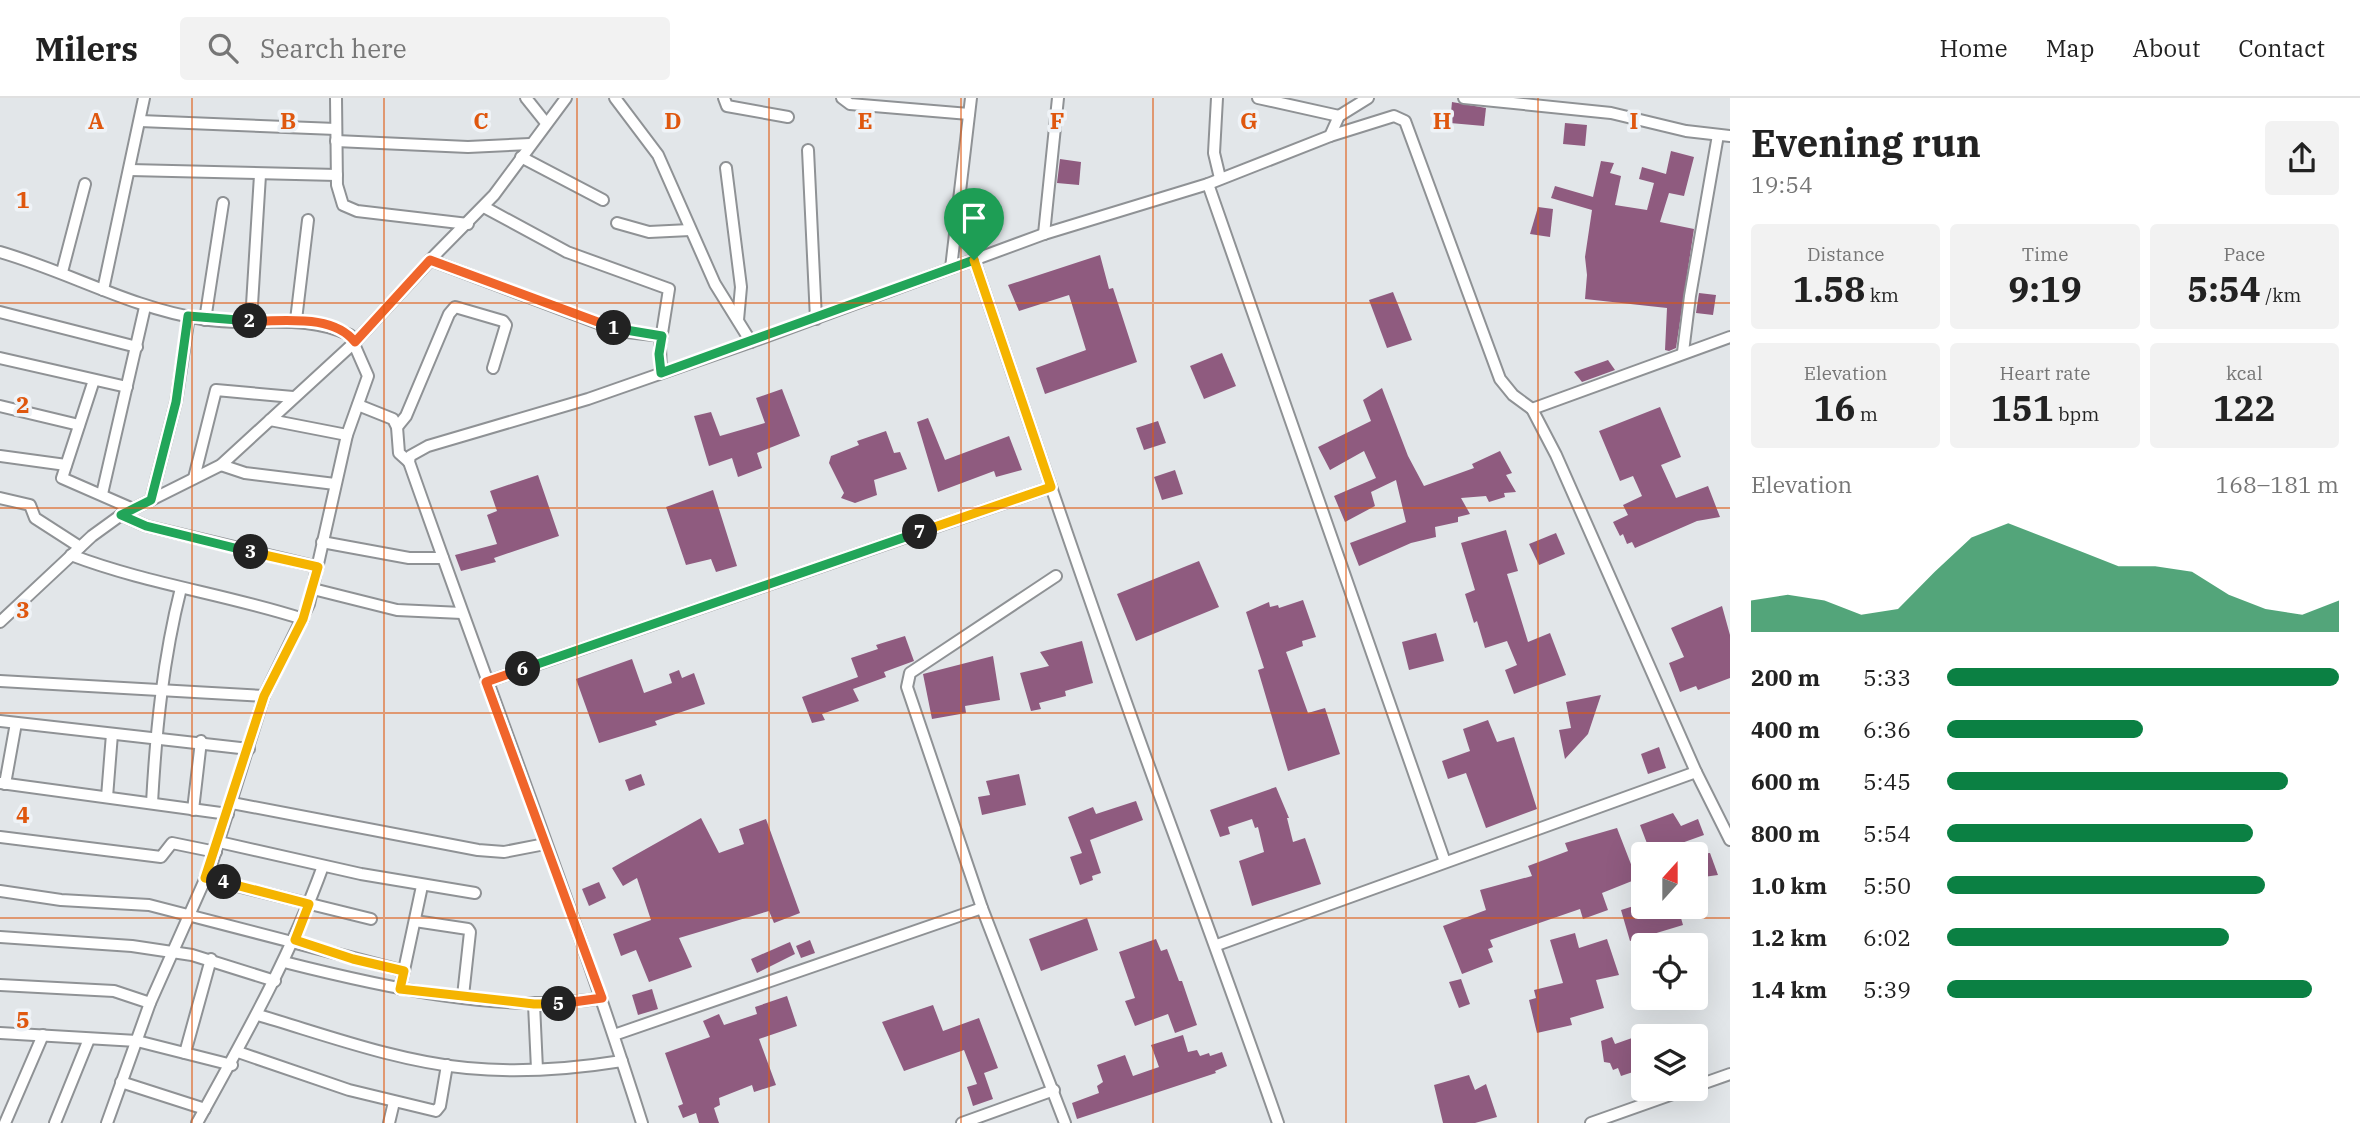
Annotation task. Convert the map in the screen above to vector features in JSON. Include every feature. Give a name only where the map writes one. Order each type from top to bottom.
[{"type":"street","points":[[103,290],[144,98]]},
{"type":"street","points":[[336,98],[338,197],[343,205],[357,211],[468,224]]},
{"type":"street","points":[[526,98],[546,123]]},
{"type":"street","points":[[0,622],[80,547],[121,515],[221,465],[355,342],[430,260],[484,207],[566,98]]},
{"type":"street","points":[[615,98],[657,155],[715,284],[751,342]]},
{"type":"street","points":[[724,98],[727,106],[788,117]]},
{"type":"street","points":[[842,98],[850,104],[904,104],[969,114]]},
{"type":"street","points":[[951,268],[971,98]]},
{"type":"street","points":[[1044,234],[1058,98]]},
{"type":"street","points":[[1217,98],[1214,153],[1220,178]]},
{"type":"street","points":[[1260,98],[1339,116]]},
{"type":"street","points":[[1330,136],[1339,116],[1368,98]]},
{"type":"street","points":[[1464,98],[1635,117],[1686,131],[1730,136]]},
{"type":"street","points":[[409,461],[414,451],[428,446],[661,373],[816,319],[1044,234],[1208,184],[1330,136],[1394,117],[1405,121],[1500,379],[1513,395],[1532,409],[1580,507],[1696,772],[1730,840]]},
{"type":"street","points":[[140,121],[468,147],[530,144]]},
{"type":"street","points":[[1683,352],[1718,135]]},
{"type":"street","points":[[808,150],[816,319]]},
{"type":"street","points":[[521,157],[603,201]]},
{"type":"street","points":[[726,168],[741,287],[738,320]]},
{"type":"street","points":[[130,170],[337,175]]},
{"type":"street","points":[[251,321],[260,175]]},
{"type":"street","points":[[62,272],[85,184]]},
{"type":"street","points":[[1208,184],[1445,862]]},
{"type":"street","points":[[205,320],[223,203]]},
{"type":"street","points":[[484,207],[567,251],[669,289],[659,354],[661,373]]},
{"type":"street","points":[[296,320],[308,220]]},
{"type":"street","points":[[617,222],[649,232],[690,230]]},
{"type":"street","points":[[0,252],[62,272],[145,307],[205,320],[296,320],[322,324],[350,335],[368,376],[348,435],[313,589],[303,619],[264,696],[217,847],[150,1003],[107,1123]]},
{"type":"street","points":[[430,260],[603,325],[627,332],[662,336]]},
{"type":"street","points":[[974,260],[1051,487],[1154,779],[1217,945],[1278,1123]]},
{"type":"street","points":[[102,494],[145,307]]},
{"type":"street","points":[[397,427],[406,416],[449,314],[455,307],[503,321],[506,325],[493,368]]},
{"type":"street","points":[[0,312],[137,347]]},
{"type":"street","points":[[151,500],[176,402],[188,316]]},
{"type":"street","points":[[1532,409],[1730,337]]},
{"type":"street","points":[[0,358],[127,387]]},
{"type":"street","points":[[94,380],[62,475],[64,481],[102,494],[133,509]]},
{"type":"street","points":[[194,478],[216,390],[293,397]]},
{"type":"street","points":[[358,405],[393,419],[397,427],[399,453],[409,461],[461,614],[602,998],[642,1123]]},
{"type":"street","points":[[0,406],[79,425]]},
{"type":"street","points":[[270,420],[348,435]]},
{"type":"street","points":[[0,456],[66,465]]},
{"type":"street","points":[[221,465],[245,473],[335,484]]},
{"type":"street","points":[[486,682],[1051,487]]},
{"type":"street","points":[[0,498],[30,505],[35,518],[80,547]]},
{"type":"street","points":[[121,515],[146,526],[318,567]]},
{"type":"street","points":[[322,542],[409,558],[443,558]]},
{"type":"street","points":[[71,555],[120,573],[261,605],[303,619]]},
{"type":"street","points":[[1056,576],[910,673],[907,687],[982,908],[1065,1123]]},
{"type":"street","points":[[152,803],[155,737],[169,636],[181,588]]},
{"type":"street","points":[[313,589],[397,610],[461,614]]},
{"type":"street","points":[[0,681],[264,696]]},
{"type":"street","points":[[0,721],[249,748]]},
{"type":"street","points":[[16,723],[2,783],[228,814]]},
{"type":"street","points":[[107,797],[112,734]]},
{"type":"street","points":[[193,810],[201,741]]},
{"type":"street","points":[[1217,945],[1696,772]]},
{"type":"street","points":[[232,803],[478,850],[504,852],[545,844]]},
{"type":"street","points":[[0,837],[161,857],[172,843],[217,847],[422,886],[475,893]]},
{"type":"street","points":[[197,1123],[232,1065],[275,981],[295,940],[323,866]]},
{"type":"street","points":[[205,878],[371,919]]},
{"type":"street","points":[[400,989],[422,886]]},
{"type":"street","points":[[0,891],[61,900],[149,905],[295,940],[353,959],[404,971]]},
{"type":"street","points":[[614,1035],[982,908]]},
{"type":"street","points":[[415,921],[468,929],[470,932],[463,996]]},
{"type":"street","points":[[0,937],[132,946],[171,952],[211,959],[275,981]]},
{"type":"street","points":[[185,1053],[211,959]]},
{"type":"street","points":[[284,962],[400,989],[534,1004],[571,1003],[602,998]]},
{"type":"street","points":[[0,985],[114,990],[150,1003]]},
{"type":"street","points":[[534,1004],[537,1069]]},
{"type":"street","points":[[258,1015],[356,1044],[447,1065],[537,1069],[622,1061]]},
{"type":"street","points":[[0,1033],[136,1041],[232,1065]]},
{"type":"street","points":[[5,1123],[43,1035]]},
{"type":"street","points":[[55,1123],[89,1039]]},
{"type":"street","points":[[238,1052],[292,1073],[394,1102],[438,1110],[447,1065]]},
{"type":"street","points":[[1708,1082],[1730,1074]]},
{"type":"street","points":[[121,1082],[205,1109]]},
{"type":"street","points":[[962,1123],[1054,1090]]},
{"type":"street","points":[[1591,1123],[1653,1101]]},
{"type":"street","points":[[389,1123],[394,1102]]},
{"type":"building","points":[[1452,102],[1486,108],[1484,126],[1450,123]]},
{"type":"building","points":[[1565,123],[1587,125],[1585,146],[1563,144]]},
{"type":"building","points":[[1671,151],[1694,157],[1684,196],[1669,193],[1660,222],[1694,229],[1676,348],[1669,351],[1665,350],[1667,308],[1585,299],[1585,257],[1592,210],[1551,198],[1555,186],[1593,197],[1601,161],[1614,163],[1610,173],[1621,176],[1615,205],[1647,210],[1654,183],[1639,179],[1642,167],[1666,174]]},
{"type":"building","points":[[1060,159],[1081,162],[1079,185],[1057,183]]},
{"type":"building","points":[[1538,207],[1553,209],[1550,237],[1530,234]]},
{"type":"building","points":[[1100,255],[1109,289],[1113,288],[1137,362],[1045,394],[1036,368],[1086,350],[1069,295],[1019,311],[1008,285]]},
{"type":"building","points":[[1393,292],[1412,340],[1387,348],[1369,300]]},
{"type":"building","points":[[1699,293],[1716,295],[1713,315],[1696,313]]},
{"type":"building","points":[[1222,353],[1236,386],[1204,399],[1190,366]]},
{"type":"building","points":[[1608,360],[1615,370],[1582,382],[1574,372]]},
{"type":"building","points":[[1382,388],[1408,456],[1424,486],[1474,468],[1472,464],[1500,451],[1512,473],[1506,475],[1516,492],[1504,493],[1505,497],[1489,502],[1486,496],[1461,498],[1470,514],[1458,517],[1458,522],[1435,527],[1436,537],[1411,543],[1359,566],[1350,543],[1406,522],[1396,480],[1371,492],[1375,506],[1345,522],[1334,496],[1376,478],[1364,451],[1330,470],[1318,447],[1371,421],[1363,400]]},
{"type":"building","points":[[782,389],[800,436],[757,453],[762,468],[738,477],[732,458],[709,466],[694,416],[711,412],[720,436],[765,423],[756,398]]},
{"type":"building","points":[[1660,407],[1681,457],[1661,465],[1676,498],[1708,486],[1720,517],[1697,521],[1635,548],[1632,542],[1627,544],[1623,534],[1620,536],[1613,522],[1628,515],[1623,505],[1642,496],[1633,476],[1620,481],[1599,431]]},
{"type":"building","points":[[928,418],[945,460],[1009,436],[1022,470],[996,477],[994,471],[938,492],[917,422]]},
{"type":"building","points":[[1158,421],[1166,443],[1144,450],[1136,428]]},
{"type":"building","points":[[886,431],[894,453],[900,452],[907,469],[874,480],[877,495],[855,503],[841,498],[844,493],[829,463],[831,456],[859,445],[857,441]]},
{"type":"building","points":[[1175,470],[1183,494],[1162,500],[1154,477]]},
{"type":"building","points":[[538,475],[559,536],[494,558],[496,562],[461,571],[455,555],[497,544],[487,515],[497,511],[490,491]]},
{"type":"building","points":[[713,490],[737,566],[716,572],[711,559],[686,565],[666,507]]},
{"type":"building","points":[[1506,530],[1518,571],[1507,574],[1528,642],[1550,633],[1566,675],[1514,694],[1505,670],[1517,665],[1507,641],[1485,648],[1477,621],[1474,623],[1465,594],[1475,590],[1461,543]]},
{"type":"building","points":[[1556,533],[1565,554],[1539,565],[1529,544]]},
{"type":"building","points":[[1199,561],[1219,607],[1136,641],[1117,594]]},
{"type":"building","points":[[1303,600],[1316,637],[1302,641],[1303,646],[1286,652],[1308,713],[1325,708],[1340,754],[1288,771],[1258,670],[1264,668],[1246,612],[1269,602],[1270,607],[1278,605],[1279,608]]},
{"type":"building","points":[[1722,606],[1730,635],[1730,678],[1698,690],[1696,686],[1680,692],[1669,663],[1684,657],[1671,628]]},
{"type":"building","points":[[1436,633],[1444,661],[1409,670],[1402,642]]},
{"type":"building","points":[[905,636],[914,661],[884,672],[886,677],[853,689],[859,701],[822,714],[825,720],[812,723],[802,697],[858,677],[851,658],[878,649],[876,645]]},
{"type":"building","points":[[1082,641],[1093,683],[1065,691],[1066,696],[1039,703],[1041,709],[1031,711],[1020,673],[1049,666],[1040,652]]},
{"type":"building","points":[[993,656],[1000,700],[965,706],[966,713],[932,719],[923,674]]},
{"type":"building","points":[[632,659],[644,693],[672,683],[669,674],[679,670],[682,678],[694,673],[705,704],[655,721],[657,725],[599,743],[576,679]]},
{"type":"building","points":[[1601,695],[1588,734],[1565,759],[1559,730],[1571,728],[1566,702]]},
{"type":"building","points":[[1488,720],[1497,742],[1514,737],[1537,809],[1486,828],[1466,773],[1448,779],[1442,761],[1470,751],[1463,729]]},
{"type":"building","points":[[1659,747],[1666,768],[1648,774],[1641,754]]},
{"type":"building","points":[[641,774],[645,785],[629,791],[625,780]]},
{"type":"building","points":[[1019,774],[1026,805],[982,815],[978,797],[990,795],[986,781]]},
{"type":"building","points":[[1276,787],[1289,818],[1293,842],[1305,838],[1321,884],[1252,906],[1239,861],[1264,852],[1258,827],[1255,828],[1252,819],[1228,827],[1230,834],[1220,837],[1210,810]]},
{"type":"building","points":[[1136,801],[1143,820],[1090,840],[1101,873],[1092,876],[1093,880],[1080,885],[1070,857],[1082,853],[1068,817],[1093,807],[1096,814]]},
{"type":"building","points":[[1673,813],[1681,826],[1698,819],[1704,835],[1684,842],[1646,842],[1640,825]]},
{"type":"building","points":[[701,818],[719,853],[744,844],[739,829],[766,819],[800,913],[774,923],[769,911],[679,938],[692,967],[649,982],[636,950],[621,956],[613,934],[651,920],[637,878],[623,886],[612,868]]},
{"type":"building","points":[[1617,828],[1631,864],[1631,881],[1602,893],[1608,910],[1583,919],[1580,909],[1490,940],[1493,947],[1488,949],[1493,962],[1462,974],[1443,926],[1486,910],[1480,890],[1532,876],[1528,866],[1568,851],[1565,843]]},
{"type":"building","points":[[1710,853],[1718,875],[1708,876]]},
{"type":"building","points":[[599,882],[606,898],[589,906],[582,889]]},
{"type":"building","points":[[1631,907],[1631,919],[1681,919],[1683,925],[1656,933],[1631,933],[1630,941],[1621,910]]},
{"type":"building","points":[[1087,918],[1098,950],[1041,971],[1029,939]]},
{"type":"building","points":[[1575,933],[1579,948],[1607,939],[1619,975],[1596,980],[1604,1008],[1570,1018],[1572,1025],[1537,1033],[1529,1000],[1536,998],[1534,990],[1563,983],[1550,940]]},
{"type":"building","points":[[1156,939],[1161,951],[1167,949],[1179,981],[1182,981],[1197,1025],[1175,1033],[1168,1014],[1135,1026],[1125,1001],[1135,998],[1119,952]]},
{"type":"building","points":[[810,940],[815,953],[801,958],[796,946]]},
{"type":"building","points":[[790,942],[795,954],[757,973],[751,959]]},
{"type":"building","points":[[1461,979],[1470,1004],[1459,1008],[1449,982]]},
{"type":"building","points":[[652,989],[658,1009],[638,1015],[632,995]]},
{"type":"building","points":[[787,996],[797,1026],[759,1039],[776,1085],[754,1092],[752,1085],[719,1098],[720,1105],[714,1108],[719,1123],[699,1123],[696,1113],[683,1118],[678,1106],[683,1104],[665,1053],[710,1037],[703,1021],[719,1014],[724,1025],[757,1014],[755,1007]]},
{"type":"building","points":[[933,1005],[943,1031],[979,1018],[998,1068],[984,1073],[993,1099],[973,1106],[967,1087],[977,1084],[964,1050],[904,1071],[882,1022]]},
{"type":"building","points":[[1183,1035],[1188,1052],[1197,1050],[1200,1056],[1209,1053],[1210,1056],[1222,1052],[1227,1066],[1215,1071],[1216,1073],[1077,1119],[1072,1103],[1099,1093],[1097,1086],[1103,1082],[1097,1065],[1125,1055],[1133,1076],[1159,1067],[1151,1045]]},
{"type":"building","points":[[1612,1037],[1615,1044],[1631,1038],[1631,1073],[1621,1076],[1618,1068],[1613,1070],[1610,1063],[1604,1062],[1601,1041]]},
{"type":"building","points":[[1469,1075],[1475,1090],[1486,1084],[1497,1117],[1475,1123],[1443,1123],[1434,1085]]},
{"type":"route","points":[[430,260],[603,325],[627,332],[662,336],[659,354],[661,373],[974,260],[1051,487],[486,682],[602,998],[571,1003],[534,1004],[400,989],[404,971],[353,959],[295,940],[309,904],[205,878],[232,803],[264,696],[303,619],[318,567],[146,526],[121,515],[151,500],[176,402],[188,316],[205,320],[296,320],[322,324],[350,335],[355,342],[430,260]]}]
